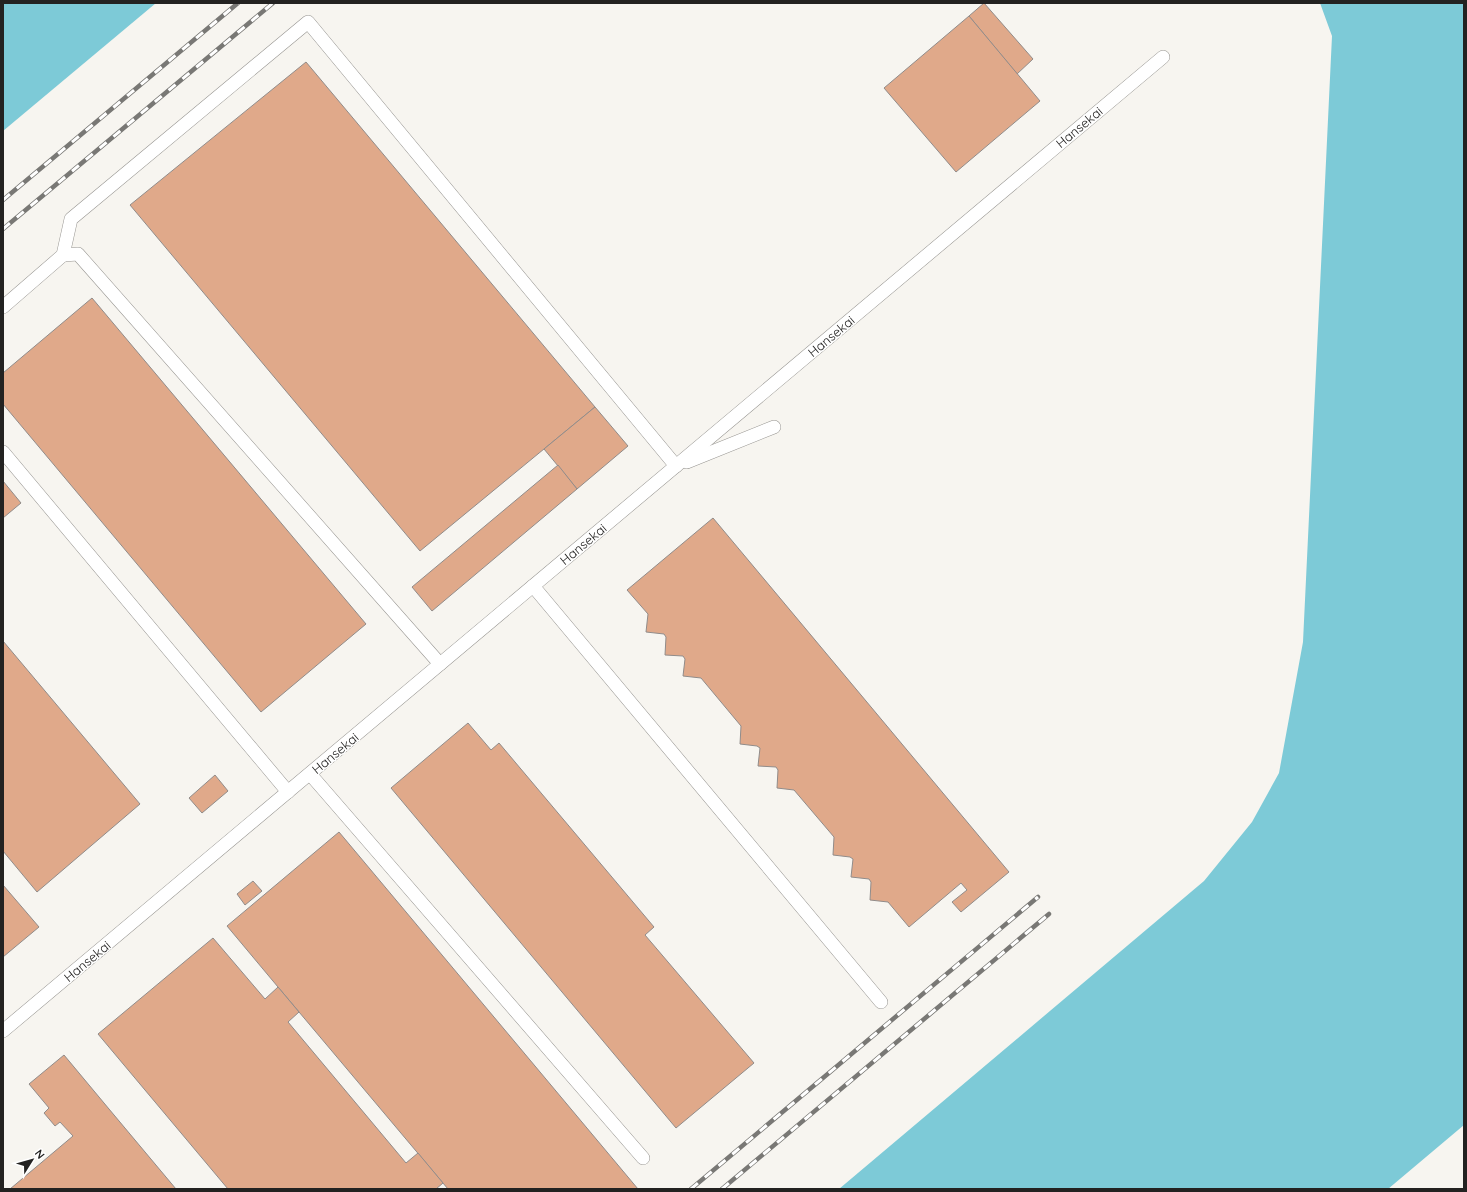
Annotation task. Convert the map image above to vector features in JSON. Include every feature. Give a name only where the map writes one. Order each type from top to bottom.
[{"type":"lane","points":[[3,307],[63,255],[71,219],[308,22],[676,466],[774,427]]},
{"type":"lane","name":"Hansekai","points":[[3,1031],[1163,57]]},
{"type":"lane","points":[[63,255],[78,254],[440,664]]},
{"type":"lane","points":[[3,452],[288,792]]},
{"type":"lane","points":[[533,586],[881,1002]]},
{"type":"lane","points":[[310,774],[643,1158]]},
{"type":"water","points":[[3,3],[156,3],[3,131]]},
{"type":"water","points":[[1320,3],[1464,3],[1464,1125],[1388,1189],[839,1189],[1204,881],[1252,822],[1279,773],[1303,642],[1332,36]]},
{"type":"building","points":[[984,3],[1033,59],[1017,74],[969,16]]},
{"type":"building","points":[[969,16],[1040,101],[956,172],[884,88]]},
{"type":"building","points":[[306,62],[595,407],[420,551],[130,205]]},
{"type":"building","points":[[92,298],[366,624],[261,712],[3,404],[3,373]]},
{"type":"building","points":[[595,407],[628,446],[577,489],[544,449]]},
{"type":"building","points":[[558,465],[577,489],[432,611],[412,587]]},
{"type":"building","points":[[3,481],[21,503],[3,518]]},
{"type":"building","points":[[713,518],[1009,872],[961,912],[952,902],[967,890],[961,883],[909,927],[888,902],[870,900],[871,882],[869,879],[851,877],[853,859],[850,857],[833,855],[834,837],[794,790],[777,788],[778,770],[776,767],[758,766],[760,748],[757,746],[740,744],[741,726],[701,678],[683,676],[685,659],[683,656],[665,655],[666,637],[664,634],[646,632],[648,614],[627,590]]},
{"type":"building","points":[[3,641],[140,804],[37,892],[3,851]]},
{"type":"building","points":[[468,723],[491,750],[499,743],[654,927],[645,935],[754,1063],[676,1128],[391,788]]},
{"type":"building","points":[[215,775],[228,791],[202,813],[189,798]]},
{"type":"building","points":[[339,832],[638,1189],[448,1189],[278,987],[227,926]]},
{"type":"building","points":[[253,881],[262,891],[245,905],[237,894]]},
{"type":"building","points":[[3,885],[39,927],[3,957]]},
{"type":"building","points":[[213,938],[265,999],[278,987],[299,1012],[288,1022],[406,1163],[418,1153],[443,1183],[436,1189],[228,1189],[98,1034]]},
{"type":"building","points":[[64,1055],[176,1189],[10,1189],[73,1136],[60,1122],[55,1126],[44,1113],[49,1108],[29,1084]]},
{"type":"railway","points":[[3,200],[238,3]]},
{"type":"railway","points":[[3,229],[273,3]]},
{"type":"railway","points":[[691,1189],[1038,897]]},
{"type":"railway","points":[[722,1189],[1049,914]]}]
